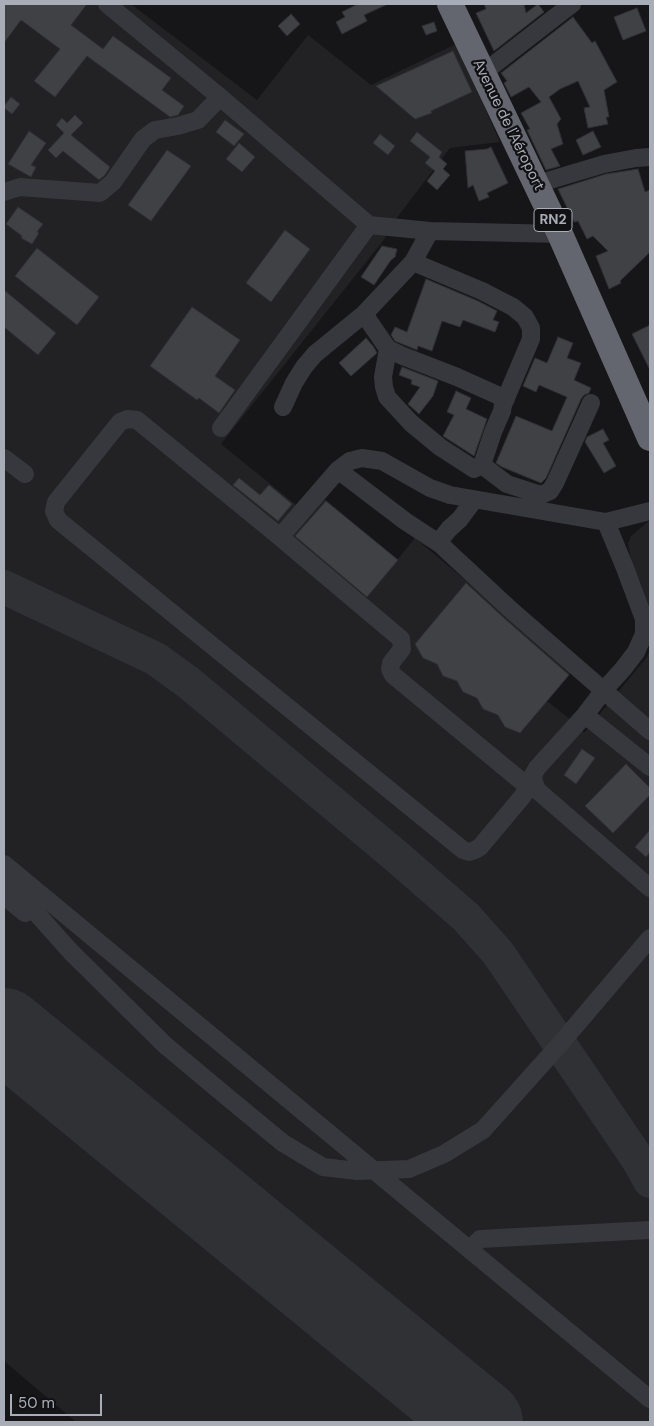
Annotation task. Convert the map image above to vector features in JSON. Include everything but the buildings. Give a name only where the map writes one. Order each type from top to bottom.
[{"type":"highway","name":"Avenue de l'Aéroport","points":[[450,4],[560,234],[650,438]]},
{"type":"street","points":[[107,4],[220,97],[369,225],[430,231],[560,234]]},
{"type":"street","points":[[484,73],[572,4]]},
{"type":"street","points":[[4,192],[20,187],[100,193],[113,182],[143,139],[155,130],[198,120],[220,97]]},
{"type":"street","points":[[536,184],[604,164],[650,157]]},
{"type":"street","points":[[222,428],[369,225]]},
{"type":"street","points":[[283,407],[304,367],[315,354],[364,314],[413,262],[430,231]]},
{"type":"street","points":[[388,349],[384,377],[387,397],[411,423],[440,447],[474,469],[482,465],[530,339],[531,328],[525,317],[513,307],[482,291],[413,262]]},
{"type":"street","points":[[364,314],[388,349],[506,399]]},
{"type":"street","points":[[482,465],[507,484],[541,495],[550,491],[573,446],[591,403]]},
{"type":"street","points":[[128,419],[137,420],[280,537],[401,639],[402,649],[391,663],[390,669],[393,674],[526,785],[526,791],[522,798],[476,850],[469,852],[463,850],[58,520],[54,512],[56,502],[61,495],[120,422],[128,419]]},
{"type":"street","points":[[4,458],[25,474]]},
{"type":"street","points":[[280,537],[338,470],[350,461],[362,458],[382,461],[430,488],[474,500],[606,522],[650,511]]},
{"type":"street","points":[[338,470],[405,521],[440,544],[511,610],[650,731]]},
{"type":"street","points":[[440,544],[441,539],[460,519],[474,500]]},
{"type":"street","points":[[606,522],[644,619],[644,634],[636,652],[623,669],[533,775],[537,790],[650,888]]},
{"type":"street","points":[[585,715],[650,767]]},
{"type":"street","points":[[4,864],[650,1399]]},
{"type":"street","points":[[4,877],[72,952],[165,1045],[283,1143],[323,1167],[357,1171],[409,1169],[444,1154],[483,1130],[560,1044],[650,938]]},
{"type":"street","points":[[4,896],[72,952]]},
{"type":"street","points":[[470,1249],[480,1239],[650,1230]]},
{"type":"shaded area","points":[[4,4],[131,4],[257,100],[308,35],[371,85],[456,44],[500,142],[450,148],[399,215],[383,241],[221,444],[310,516],[324,499],[397,560],[415,538],[573,670],[547,701],[576,724],[584,733],[647,657],[650,649],[650,1422],[76,1422],[4,1361]]},
{"type":"shaded area","points":[[650,520],[650,610],[631,560],[628,544],[631,536]]},
{"type":"taxiway","points":[[4,587],[156,659],[189,683],[466,917],[498,953],[639,1161],[650,1181]]},
{"type":"runway","points":[[4,1030],[481,1422]]}]
